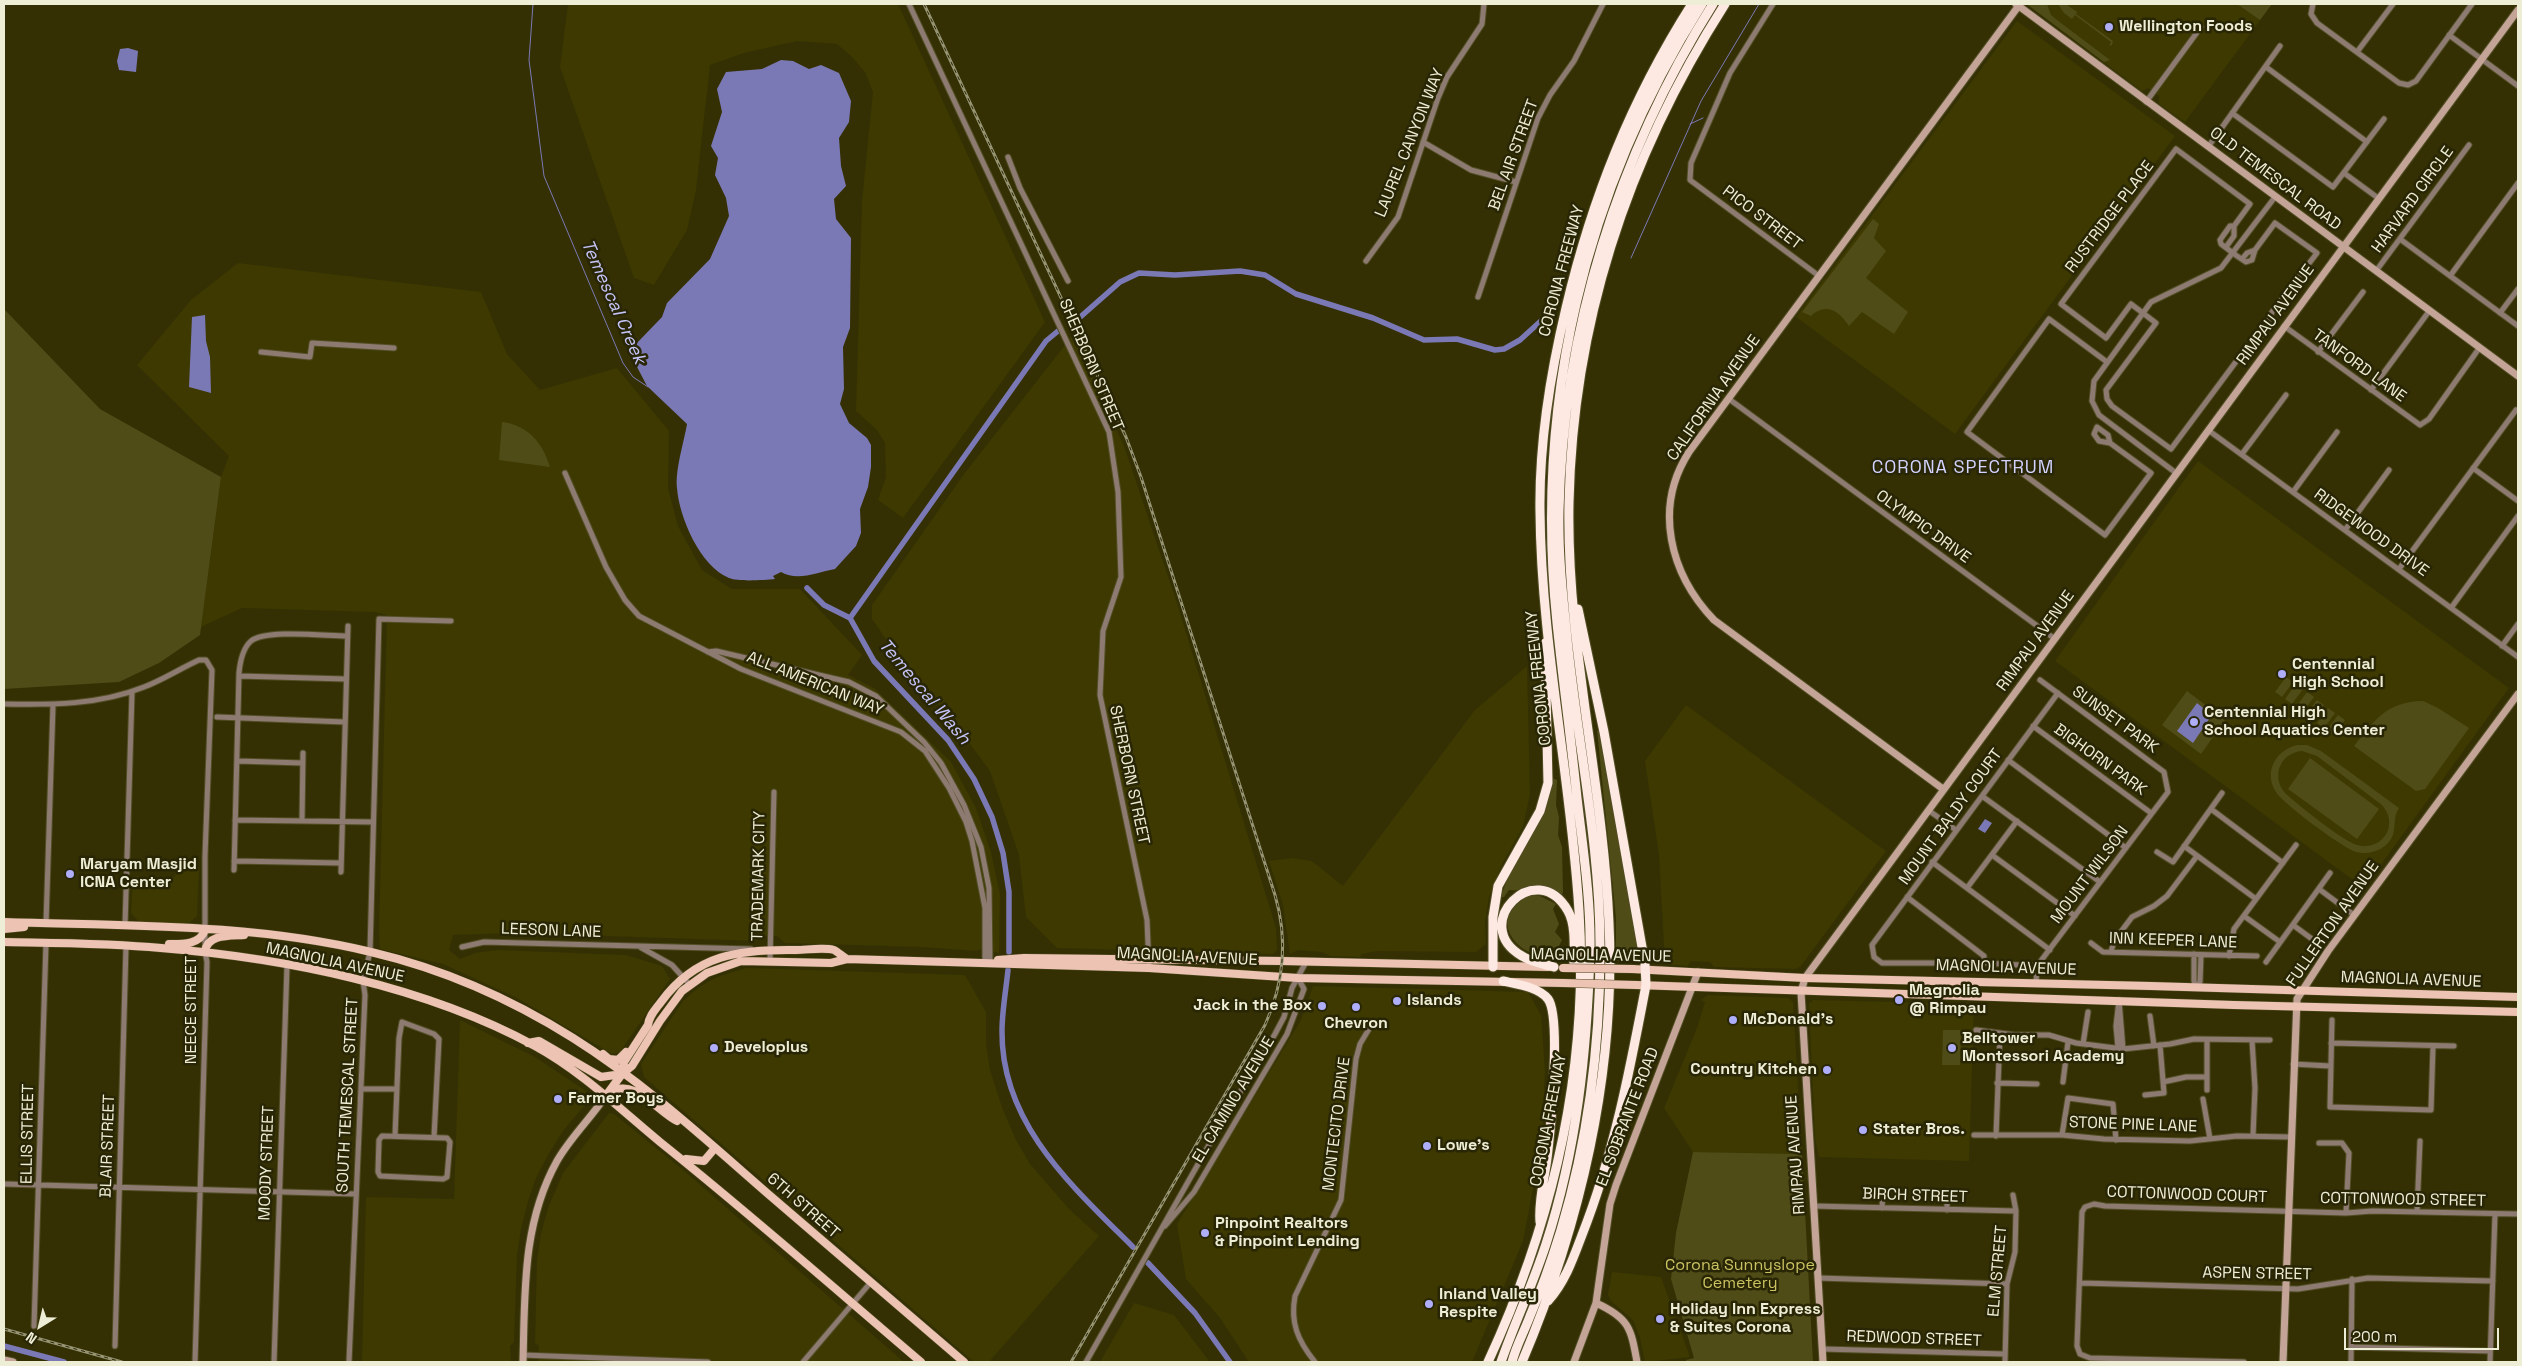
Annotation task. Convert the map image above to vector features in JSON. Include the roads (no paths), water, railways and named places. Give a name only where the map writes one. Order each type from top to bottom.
[{"type":"highway","name":"CORONA FREEWAY","points":[[1488,1362],[1519,1294],[1541,1229],[1570,1106],[1577,1064],[1580,914],[1547,621],[1540,510],[1547,402],[1554,358],[1581,244],[1610,163],[1656,64],[1692,4]]},
{"type":"highway","points":[[1598,221],[1618,166],[1641,114],[1674,50],[1702,4]]},
{"type":"highway","points":[[1499,1362],[1510,1358],[1541,1288],[1570,1196],[1590,1099],[1597,1023],[1600,952],[1597,884],[1570,669],[1559,538],[1560,488],[1566,422],[1584,316],[1597,263],[1620,189],[1660,96],[1714,4]]},
{"type":"highway","points":[[1522,1362],[1572,1226],[1589,1151],[1602,1074],[1609,1000],[1609,924],[1602,844],[1580,677],[1572,591],[1569,504],[1572,446],[1583,365],[1604,267],[1632,183],[1662,114],[1686,67],[1725,4]]},
{"type":"highway","points":[[1510,1358],[1563,1186],[1579,1105],[1588,1012],[1589,909],[1571,733],[1557,625],[1551,498],[1559,390],[1571,323],[1598,221],[1610,163]]},
{"type":"highway","points":[[1566,422],[1583,365]]},
{"type":"highway","points":[[1544,1305],[1561,1287],[1598,1191],[1618,1126],[1646,985],[1604,732],[1584,629],[1572,591]]},
{"type":"highway","points":[[1493,966],[1493,917],[1498,886],[1540,811],[1548,782],[1544,658],[1547,621]]},
{"type":"highway","points":[[1558,968],[1522,957],[1510,947],[1503,934],[1502,918],[1508,905],[1517,896],[1528,890],[1541,890],[1552,894],[1569,912],[1573,931],[1576,1002],[1579,1015]]},
{"type":"highway","points":[[1503,981],[1533,989],[1547,998],[1553,1009],[1555,1024],[1551,1116],[1548,1150],[1539,1206],[1541,1229]]},
{"type":"main road","name":"OLD TEMESCAL ROAD","points":[[2018,4],[2146,102],[2518,376]]},
{"type":"main road","name":"CALIFORNIA AVENUE","points":[[1943,789],[1714,620],[1698,604],[1684,581],[1672,547],[1670,503],[1673,489],[1686,456],[2018,4]]},
{"type":"main road","name":"RIMPAU AVENUE","points":[[1823,1362],[1801,992],[1805,978],[2518,10]]},
{"type":"main road","name":"FULLERTON AVENUE","points":[[2283,1362],[2295,1006],[2301,991],[2354,915],[2518,694]]},
{"type":"main road","name":"MAGNOLIA AVENUE","points":[[4,922],[264,933],[320,941],[370,952],[427,968],[468,984],[524,1010],[577,1040],[622,1074]]},
{"type":"main road","points":[[4,930],[46,924]]},
{"type":"main road","points":[[139,946],[196,941],[203,936],[205,930]]},
{"type":"main road","points":[[205,952],[208,942],[216,938],[264,933]]},
{"type":"main road","name":"MAGNOLIA AVENUE","points":[[4,942],[139,946],[205,952],[363,981],[421,997],[494,1026],[528,1043],[571,1070],[605,1097],[622,1074],[632,1066],[666,1011],[682,991],[707,973],[741,961],[770,960],[831,963],[847,959],[992,962],[1148,959],[1306,962],[1632,969],[1805,978],[1912,979],[2518,997]]},
{"type":"main road","name":"MAGNOLIA AVENUE","points":[[622,1074],[624,1062],[648,1025],[648,1019],[675,984],[715,959],[741,952],[770,949],[834,950],[847,959]]},
{"type":"main road","name":"MAGNOLIA AVENUE","points":[[1024,962],[1298,978],[1694,986],[1801,992],[1913,993],[2518,1012]]},
{"type":"main road","points":[[1493,966],[1503,981]]},
{"type":"main road","name":"EL SOBRANTE ROAD","points":[[1574,1362],[1596,1303],[1610,1204],[1616,1185],[1698,972]]},
{"type":"main road","points":[[1912,979],[1913,993]]},
{"type":"main road","points":[[2119,1000],[2120,985]]},
{"type":"main road","points":[[2196,988],[2196,1003]]},
{"type":"main road","points":[[2404,994],[2404,1009]]},
{"type":"main road","points":[[577,1040],[610,1059],[618,1060],[648,1019]]},
{"type":"main road","points":[[528,1043],[539,1041],[601,1077],[622,1074]]},
{"type":"main road","name":"6TH STREET","points":[[622,1074],[689,1126],[964,1362]]},
{"type":"main road","points":[[523,1359],[528,1246],[539,1202],[548,1180],[568,1143],[605,1097],[616,1089],[627,1088],[640,1094],[669,1117],[689,1126]]},
{"type":"main road","points":[[605,1097],[735,1201],[921,1362]]},
{"type":"main road","points":[[679,1157],[692,1162],[704,1161],[715,1148]]},
{"type":"main road","points":[[1596,1303],[1614,1311],[1628,1324],[1633,1338],[1637,1362]]},
{"type":"main road","points":[[4,1360],[13,1362]]},
{"type":"street","name":"SHERBORN STREET","points":[[909,4],[1109,432],[1118,492],[1121,577],[1103,631],[1100,695],[1147,920],[1149,968]]},
{"type":"street","name":"LAUREL CANYON WAY","points":[[1366,262],[1398,217],[1447,77],[1482,24],[1484,4]]},
{"type":"street","name":"BEL AIR STREET","points":[[1478,297],[1544,105],[1574,61],[1603,4]]},
{"type":"street","name":"PICO STREET","points":[[1773,4],[1730,73],[1691,163],[1690,180],[1819,276]]},
{"type":"street","points":[[2313,4],[2311,14],[2317,23],[2400,83],[2408,86],[2416,81],[2472,4]]},
{"type":"street","points":[[2357,52],[2393,4]]},
{"type":"street","points":[[2146,102],[2201,26]]},
{"type":"street","points":[[2449,35],[2517,82]]},
{"type":"street","points":[[2208,147],[2280,46]]},
{"type":"street","points":[[2266,67],[2367,142]]},
{"type":"street","points":[[2232,113],[2333,187],[2384,119]]},
{"type":"street","points":[[1423,142],[1471,170],[1516,182]]},
{"type":"street","name":"HARVARD CIRCLE","points":[[2376,271],[2469,144]]},
{"type":"street","name":"RUSTRIDGE PLACE","points":[[2143,313],[2131,304],[2106,338],[2061,304],[2176,149],[2250,204],[2234,226],[2234,236],[2226,247],[2220,240],[2230,226],[2234,226]]},
{"type":"street","points":[[1008,157],[1020,188],[1068,281]]},
{"type":"street","points":[[2344,173],[2378,198]]},
{"type":"street","points":[[2450,276],[2518,183]]},
{"type":"street","points":[[2176,473],[2104,420],[2096,411],[2092,395],[2094,381],[2143,313],[2157,298],[2221,268],[2276,197]]},
{"type":"street","points":[[2143,313],[2156,323],[2106,390],[2106,397],[2112,406],[2172,449],[2238,359],[2248,353],[2266,328],[2272,312],[2317,253],[2275,222],[2255,250],[2252,260],[2246,262],[2226,247]]},
{"type":"street","points":[[2400,238],[2518,326]]},
{"type":"street","points":[[2500,313],[2518,289]]},
{"type":"street","points":[[2318,352],[2363,292]]},
{"type":"street","points":[[2370,390],[2430,310]]},
{"type":"street","points":[[2104,420],[2094,431],[2096,437],[2106,444],[2110,443],[2151,474],[2105,535],[1966,432],[2049,319],[2107,362]]},
{"type":"street","name":"TANFORD LANE","points":[[2284,326],[2420,425],[2429,419],[2480,347]]},
{"type":"street","points":[[261,352],[310,357],[312,343],[394,348]]},
{"type":"street","points":[[2242,454],[2286,395]]},
{"type":"street","name":"OLYMPIC DRIVE","points":[[1728,399],[2055,639]]},
{"type":"street","points":[[2399,569],[2516,410]]},
{"type":"street","points":[[2097,427],[2108,435],[2110,443]]},
{"type":"street","name":"RIDGEWOOD DRIVE","points":[[2208,430],[2518,657]]},
{"type":"street","points":[[2293,492],[2337,432]]},
{"type":"street","points":[[2473,468],[2518,501]]},
{"type":"street","points":[[2345,530],[2389,470]]},
{"type":"street","name":"ALL AMERICAN WAY","points":[[565,473],[606,567],[625,600],[639,616],[704,652],[741,669],[901,732],[925,751],[949,788],[966,822],[972,841],[985,908],[992,962]]},
{"type":"street","points":[[2451,608],[2518,516]]},
{"type":"street","name":"SOUTH TEMESCAL STREET","points":[[349,1362],[365,990],[363,981],[370,952],[379,619],[451,621]]},
{"type":"street","points":[[2502,646],[2518,624]]},
{"type":"street","points":[[341,872],[348,626]]},
{"type":"street","points":[[234,870],[239,676],[244,650],[251,641],[264,635],[348,636]]},
{"type":"street","points":[[704,652],[716,651],[849,682],[876,696],[912,731],[941,763],[964,805],[981,847],[989,888],[992,962]]},
{"type":"street","name":"NEECE STREET","points":[[132,692],[199,660],[206,660],[212,670],[205,856],[205,952],[207,962],[194,1362]]},
{"type":"street","points":[[239,676],[346,679]]},
{"type":"street","name":"SUNSET PARK","points":[[2040,680],[2164,772],[2168,784]]},
{"type":"street","points":[[4,704],[53,705],[132,692],[124,926]]},
{"type":"street","name":"MOUNT BALDY COURT","points":[[1984,963],[1882,963],[1874,957],[1872,944],[2058,693]]},
{"type":"street","points":[[46,924],[53,705]]},
{"type":"street","points":[[217,717],[345,722]]},
{"type":"street","name":"BIGHORN PARK","points":[[2033,726],[2151,813]]},
{"type":"street","points":[[302,821],[303,753]]},
{"type":"street","points":[[2008,760],[2126,848]]},
{"type":"street","points":[[237,761],[303,764]]},
{"type":"street","name":"MOUNT WILSON","points":[[2037,966],[2168,792],[2168,784]]},
{"type":"street","name":"TRADEMARK CITY","points":[[770,960],[774,792]]},
{"type":"street","points":[[2157,852],[2172,862],[2222,793]]},
{"type":"street","points":[[1982,796],[2100,882]]},
{"type":"street","points":[[2211,809],[2283,863]]},
{"type":"street","points":[[1928,810],[1956,830]]},
{"type":"street","points":[[235,820],[373,822]]},
{"type":"street","points":[[1968,888],[2017,821]]},
{"type":"street","points":[[2229,956],[2232,936],[2244,916],[2296,845]]},
{"type":"street","points":[[2184,846],[2256,899]]},
{"type":"street","points":[[1992,855],[2075,916]]},
{"type":"street","points":[[2111,952],[2114,941],[2132,917],[2154,906],[2167,896],[2197,856]]},
{"type":"street","points":[[234,861],[341,863]]},
{"type":"street","points":[[1932,862],[2050,950]]},
{"type":"street","points":[[2266,962],[2330,873]]},
{"type":"street","points":[[2319,889],[2354,915]]},
{"type":"street","points":[[1907,897],[1984,956],[1984,963],[2037,966],[2036,984]]},
{"type":"street","points":[[2244,916],[2280,942]]},
{"type":"street","points":[[2292,925],[2316,942]]},
{"type":"street","name":"LEESON LANE","points":[[462,947],[484,942],[770,949]]},
{"type":"street","name":"ELLIS STREET","points":[[34,1326],[40,1185],[46,943]]},
{"type":"street","name":"INN KEEPER LANE","points":[[2091,943],[2103,952],[2257,956]]},
{"type":"street","name":"BLAIR STREET","points":[[115,1346],[126,946]]},
{"type":"street","name":"LEESON LANE","points":[[640,947],[663,958],[690,985]]},
{"type":"street","points":[[2194,954],[2194,981],[2196,988]]},
{"type":"street","points":[[2196,988],[2200,982],[2201,955]]},
{"type":"street","name":"EL CAMINO AVENUE","points":[[1086,1362],[1150,1248],[1165,1226],[1214,1136],[1275,1034],[1284,1017],[1292,988],[1306,962]]},
{"type":"street","name":"MOODY STREET","points":[[274,1362],[278,1193],[287,966]]},
{"type":"street","name":"EL CAMINO AVENUE","points":[[1165,1226],[1194,1192],[1288,1034],[1304,989],[1298,978]]},
{"type":"street","points":[[2119,1000],[2116,1026],[2120,1048]]},
{"type":"street","points":[[2083,1044],[2088,1012]]},
{"type":"street","points":[[2145,1095],[2164,1093],[2157,1046],[2150,1016]]},
{"type":"street","points":[[2332,1020],[2330,1106],[2431,1110],[2433,1046]]},
{"type":"street","points":[[395,1136],[399,1038],[402,1022],[434,1034],[439,1039],[434,1137]]},
{"type":"street","name":"MONTECITO DRIVE","points":[[1315,1362],[1297,1336],[1292,1311],[1295,1296],[1341,1200],[1356,1058],[1360,1044],[1372,1024]]},
{"type":"street","points":[[1976,1030],[2000,1034],[2049,1035],[2068,1042],[2120,1048],[2157,1046],[2194,1039],[2270,1040]]},
{"type":"street","points":[[1996,1136],[2000,1034]]},
{"type":"street","points":[[2206,1090],[2207,1040]]},
{"type":"street","points":[[2252,1040],[2255,1093],[2253,1136]]},
{"type":"street","points":[[2063,1082],[2068,1042]]},
{"type":"street","points":[[2331,1043],[2454,1046]]},
{"type":"street","points":[[2293,1064],[2330,1066]]},
{"type":"street","points":[[2163,1082],[2186,1076],[2207,1076]]},
{"type":"street","points":[[1997,1083],[2038,1084]]},
{"type":"street","points":[[360,1089],[397,1089]]},
{"type":"street","points":[[2062,1135],[2068,1098],[2113,1104],[2116,1140]]},
{"type":"street","points":[[2203,1099],[2210,1139]]},
{"type":"street","name":"STONE PINE LANE","points":[[1974,1136],[2062,1135],[2116,1140],[2190,1141],[2253,1136],[2291,1137]]},
{"type":"street","points":[[382,1136],[395,1136],[447,1138],[450,1142],[447,1177],[443,1179],[380,1176],[378,1172],[379,1140],[382,1136]]},
{"type":"street","points":[[2416,1211],[2420,1142]]},
{"type":"street","points":[[2319,1143],[2342,1143],[2349,1153],[2346,1213]]},
{"type":"street","points":[[4,1184],[356,1194]]},
{"type":"street","points":[[1882,1208],[1883,1188]]},
{"type":"street","points":[[1946,1210],[1947,1191]]},
{"type":"street","name":"ELM STREET","points":[[2005,1362],[2007,1284],[2015,1252],[2016,1211],[2013,1195]]},
{"type":"street","name":"COTTONWOOD COURT","points":[[2244,1362],[2090,1358],[2080,1354],[2077,1346],[2082,1212],[2085,1207],[2094,1204],[2105,1206],[2288,1210]]},
{"type":"street","name":"BIRCH STREET","points":[[1814,1206],[2016,1211]]},
{"type":"street","name":"COTTONWOOD STREET","points":[[2288,1210],[2346,1213],[2416,1211],[2518,1214]]},
{"type":"street","points":[[2490,1362],[2494,1214]]},
{"type":"street","points":[[1818,1278],[2007,1284]]},
{"type":"street","points":[[2350,1362],[2352,1279]]},
{"type":"street","name":"ASPEN STREET","points":[[2080,1283],[2286,1288],[2321,1287],[2352,1279],[2493,1281]]},
{"type":"street","points":[[803,1362],[870,1282]]},
{"type":"street","points":[[2351,1347],[2490,1351]]},
{"type":"street","name":"REDWOOD STREET","points":[[1822,1350],[2005,1354]]},
{"type":"street","points":[[523,1359],[708,1362]]},
{"type":"waterway","name":"Temescal Creek","points":[[533,4],[529,60],[544,176],[623,363],[633,377],[648,387]]},
{"type":"waterway","points":[[1631,258],[1701,101],[1759,4]]},
{"type":"waterway","points":[[1690,124],[1703,118]]},
{"type":"waterway","points":[[1078,319],[1120,282],[1139,273],[1175,275],[1240,271],[1265,275],[1296,294],[1373,318],[1424,340],[1457,339],[1495,350],[1504,349],[1520,340],[1543,319]]},
{"type":"waterway","points":[[850,618],[1046,341],[1058,331]]},
{"type":"waterway","name":"Temescal Wash","points":[[807,588],[824,605],[850,618],[874,661],[948,740],[974,779],[992,817],[1003,853],[1009,892],[1009,952]]},
{"type":"waterway","name":"Temescal Wash","points":[[1008,970],[1002,1031],[1005,1065],[1014,1096],[1027,1124],[1065,1177],[1133,1247]]},
{"type":"waterway","name":"Temescal Wash","points":[[1148,1263],[1195,1313],[1230,1362]]},
{"type":"waterway","points":[[4,1346],[64,1362]]},
{"type":"railway","points":[[924,4],[1126,437],[1141,477],[1275,895],[1282,928],[1283,944],[1280,977],[1265,1025],[1071,1362]]},
{"type":"railway","points":[[4,1329],[122,1362]]},
{"type":"place","name":"Wellington Foods","points":[[2109,27]]},
{"type":"place","name":"Centennial High School","points":[[2282,674]]},
{"type":"place","name":"Centennial High School Aquatics Center","points":[[2194,722]]},
{"type":"place","name":"Maryam Masjid ICNA Center","points":[[70,874]]},
{"type":"place","name":"Magnolia @ Rimpau","points":[[1899,1000]]},
{"type":"place","name":"Islands","points":[[1397,1001]]},
{"type":"place","name":"Jack in the Box","points":[[1322,1006]]},
{"type":"place","name":"Chevron","points":[[1356,1007]]},
{"type":"place","name":"McDonald's","points":[[1733,1020]]},
{"type":"place","name":"Developlus","points":[[714,1048]]},
{"type":"place","name":"Belltower Montessori Academy","points":[[1952,1048]]},
{"type":"place","name":"Country Kitchen","points":[[1827,1070]]},
{"type":"place","name":"Farmer Boys","points":[[558,1099]]},
{"type":"place","name":"Stater Bros.","points":[[1863,1130]]},
{"type":"place","name":"Lowe's","points":[[1427,1146]]},
{"type":"place","name":"Pinpoint Realtors & Pinpoint Lending","points":[[1205,1233]]},
{"type":"place","name":"Inland Valley Respite","points":[[1429,1304]]},
{"type":"place","name":"Holiday Inn Express & Suites Corona","points":[[1660,1319]]},
{"type":"district","name":"CORONA SPECTRUM","points":[[1963,468]]},
{"type":"park label","name":"Corona Sunnyslope Cemetery","points":[[1740,1275]]}]
